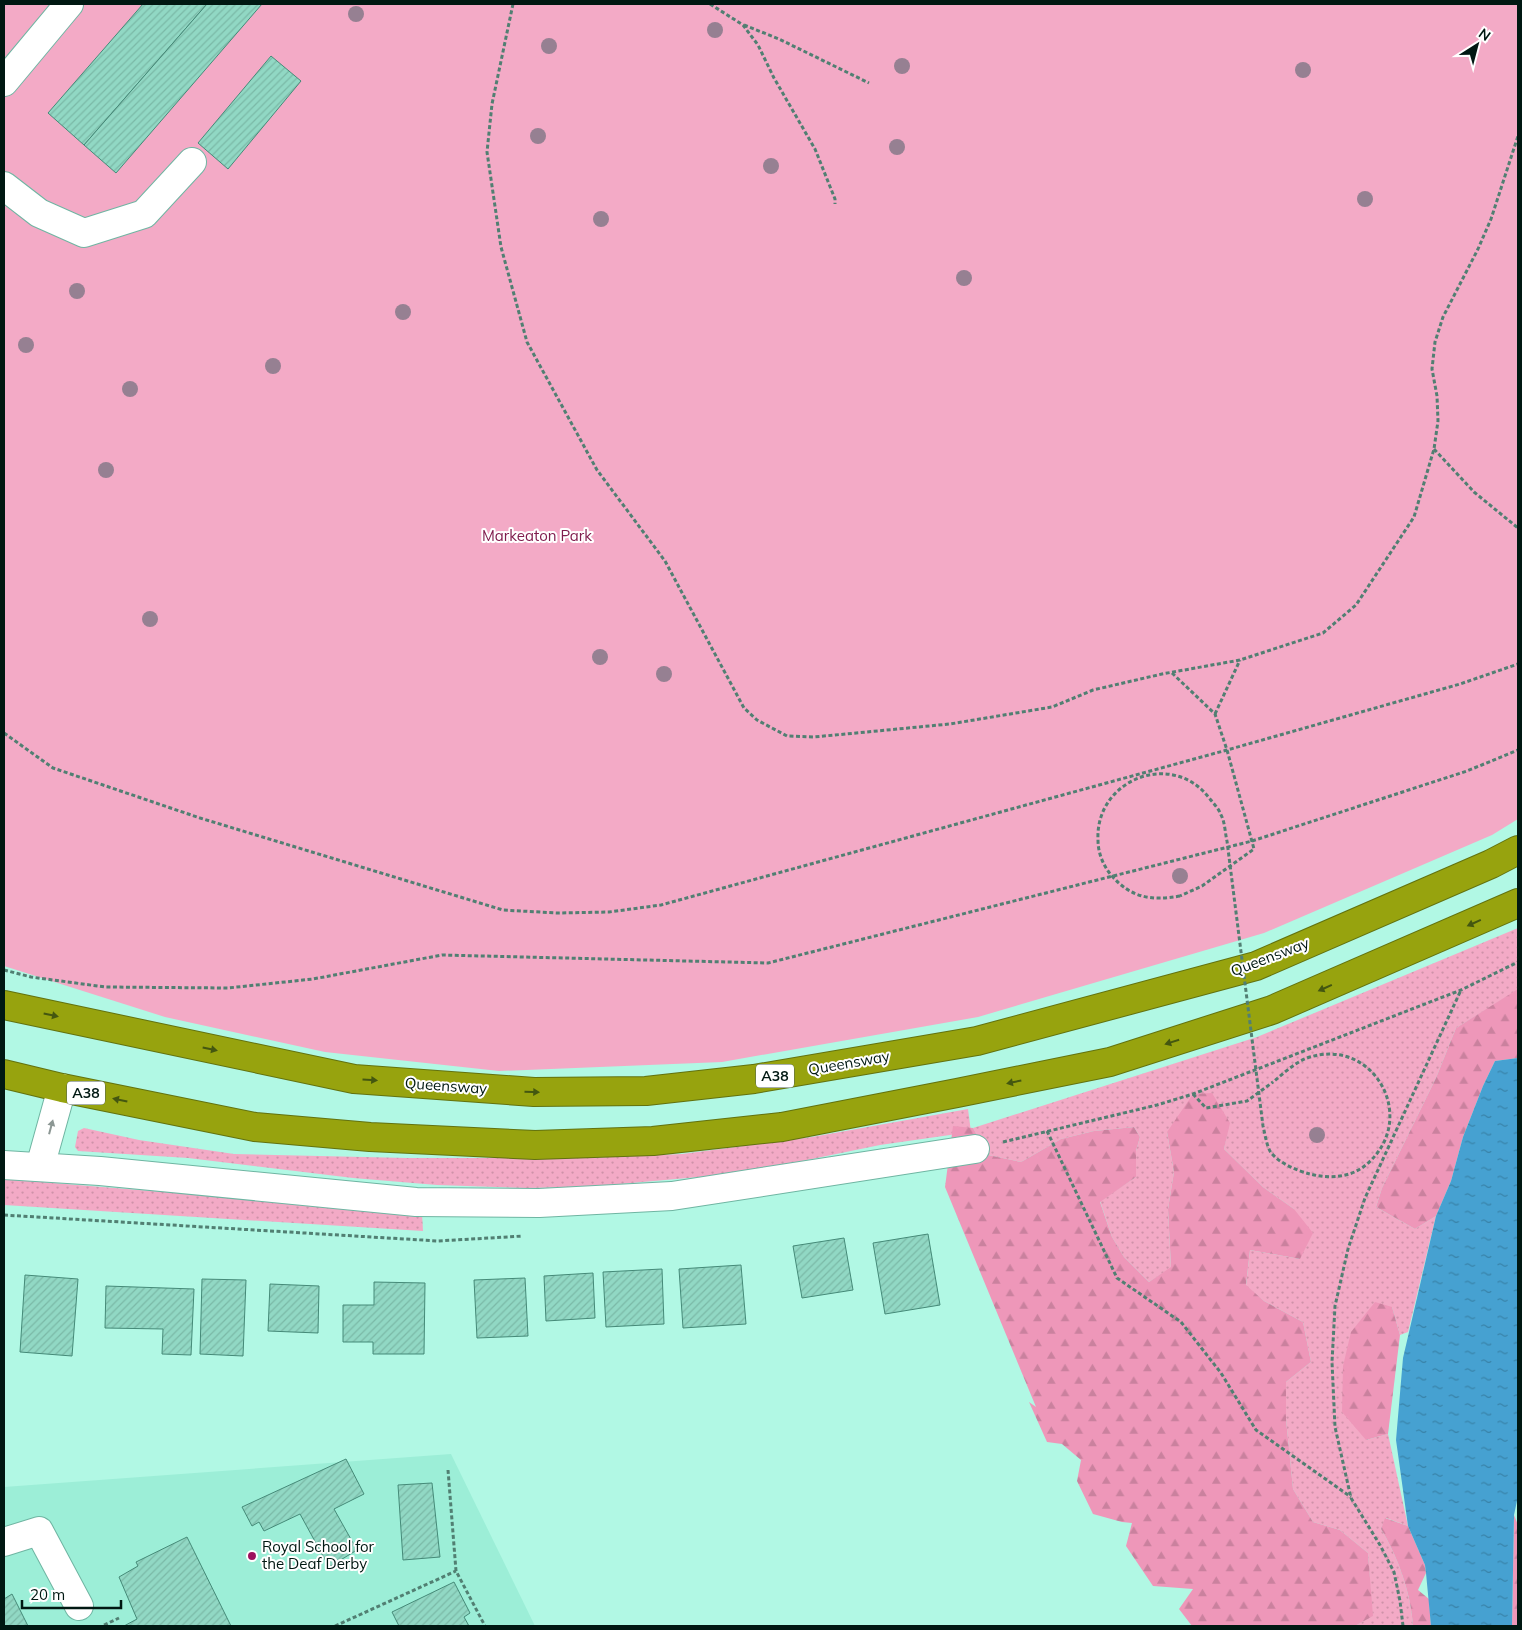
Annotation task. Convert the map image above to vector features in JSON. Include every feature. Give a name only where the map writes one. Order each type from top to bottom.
[{"type":"highway","name":"Queensway","points":[[4,1005],[354,1079],[534,1092],[656,1090],[754,1079],[976,1041],[1256,966],[1491,864],[1518,850]]},
{"type":"highway","name":"A38","points":[[4,1074],[62,1088],[255,1127],[370,1137],[535,1145],[653,1141],[782,1127],[957,1094],[1110,1062],[1272,1010],[1518,903]]},
{"type":"street","points":[[4,82],[69,4]]},
{"type":"street","points":[[4,186],[40,214],[84,233],[144,214],[192,162]]},
{"type":"street","points":[[40,1167],[62,1088]]},
{"type":"street","points":[[4,1165],[100,1171],[416,1202],[539,1203],[672,1196],[975,1149]]},
{"type":"street","points":[[4,1542],[39,1531],[79,1606]]},
{"type":"path","points":[[513,4],[492,104],[487,152],[501,247],[528,342],[597,470],[665,561],[744,708],[757,720],[787,736],[814,737],[950,724],[1052,707],[1093,690],[1240,660],[1323,633],[1356,605],[1414,517],[1434,449],[1438,422],[1437,396],[1432,369],[1435,342],[1442,317],[1478,249],[1491,219],[1518,136]]},
{"type":"path","points":[[710,4],[743,25],[779,39],[869,83]]},
{"type":"path","points":[[743,25],[758,46],[815,149],[835,199],[835,204]]},
{"type":"path","points":[[1434,449],[1474,492],[1518,528]]},
{"type":"path","points":[[1215,714],[1240,660]]},
{"type":"path","points":[[4,733],[53,768],[200,818],[502,910],[557,913],[609,912],[661,905],[1227,750],[1460,684],[1518,664]]},
{"type":"path","points":[[1172,673],[1215,714],[1227,750],[1254,849],[1202,886],[1180,896],[1159,900],[1138,896],[1120,884],[1106,868],[1098,848],[1097,828],[1103,809],[1115,792],[1131,780],[1150,774],[1170,774],[1189,780],[1204,792],[1222,815],[1227,841],[1263,1126],[1269,1150],[1286,1165],[1304,1173],[1323,1178],[1342,1176],[1361,1169],[1376,1156],[1387,1139],[1391,1119],[1388,1098],[1379,1080],[1364,1066],[1346,1057],[1326,1054],[1306,1058],[1288,1069],[1273,1082],[1247,1101],[1206,1108],[1192,1094]]},
{"type":"path","points":[[4,970],[105,987],[228,988],[312,980],[442,955],[768,963],[1252,841],[1467,771],[1518,750]]},
{"type":"path","points":[[975,1149],[1157,1105],[1192,1094],[1461,990],[1518,962]]},
{"type":"path","points":[[1402,1626],[1400,1601],[1394,1572],[1351,1498],[1336,1427],[1332,1362],[1335,1306],[1348,1249],[1365,1198],[1461,990]]},
{"type":"path","points":[[1047,1131],[1117,1278],[1181,1322],[1221,1373],[1256,1430],[1351,1498]]},
{"type":"path","points":[[448,1470],[456,1571],[485,1626]]},
{"type":"path","points":[[335,1626],[456,1571]]},
{"type":"path","points":[[101,1626],[119,1618]]},
{"type":"shaded area","name":"Royal School for the Deaf Derby","points":[[451,1454],[535,1626],[4,1626],[4,1487]]},
{"type":"green space","name":"Markeaton Park","points":[[4,4],[1518,4],[1518,819],[1492,835],[1264,933],[978,1017],[722,1062],[499,1071],[325,1052],[165,1017],[4,966]]},
{"type":"green space","points":[[1518,928],[1518,990],[1456,1028],[1436,1078],[1382,1188],[1376,1207],[1415,1229],[1436,1216],[1408,1332],[1400,1335],[1392,1307],[1366,1440],[1388,1434],[1408,1526],[1386,1518],[1381,1529],[1393,1551],[1403,1576],[1410,1601],[1413,1626],[1355,1626],[1372,1616],[1368,1553],[1340,1530],[1313,1522],[1293,1489],[1286,1419],[1286,1382],[1311,1362],[1303,1322],[1264,1301],[1246,1286],[1250,1250],[1300,1259],[1294,1209],[1263,1187],[1224,1149],[1229,1123],[1167,1132],[1174,1172],[1168,1209],[1171,1268],[1149,1282],[1124,1257],[1112,1237],[1100,1201],[1136,1177],[1136,1151],[1140,1137],[1134,1127],[1094,1131],[1061,1139],[1021,1162],[988,1155],[973,1128],[1257,1037]]},
{"type":"green space","points":[[1518,989],[1518,1058],[1495,1061],[1463,1137],[1451,1181],[1436,1216],[1415,1229],[1376,1207],[1382,1188],[1436,1078],[1456,1028]]},
{"type":"green space","points":[[1212,1093],[1230,1123],[1224,1149],[1263,1187],[1294,1209],[1313,1233],[1300,1259],[1250,1250],[1246,1285],[1264,1301],[1303,1322],[1311,1362],[1286,1382],[1286,1419],[1293,1489],[1313,1522],[1340,1530],[1368,1553],[1373,1616],[1355,1626],[1192,1626],[1179,1609],[1193,1589],[1153,1586],[1126,1546],[1132,1523],[1093,1514],[1077,1481],[1081,1460],[1062,1444],[1047,1442],[1029,1402],[1036,1407],[945,1187],[953,1126],[973,1128],[988,1155],[1021,1162],[1061,1139],[1094,1131],[1134,1127],[1140,1137],[1136,1151],[1136,1177],[1100,1202],[1112,1237],[1124,1257],[1149,1282],[1171,1267],[1168,1209],[1174,1172],[1167,1132],[1193,1094]]},
{"type":"green space","points":[[968,1109],[971,1132],[880,1145],[778,1166],[710,1176],[587,1187],[526,1188],[437,1185],[353,1178],[188,1158],[78,1151],[75,1147],[78,1131],[84,1128],[139,1140],[234,1154],[407,1158],[585,1158],[682,1154],[812,1137]]},
{"type":"green space","points":[[4,1179],[422,1213],[423,1231],[4,1205]]},
{"type":"green space","points":[[1375,1302],[1392,1307],[1400,1335],[1388,1434],[1366,1440],[1342,1412],[1343,1366],[1351,1332]]},
{"type":"green space","points":[[1514,1515],[1518,1525],[1518,1626],[1512,1626]]},
{"type":"green space","points":[[1385,1518],[1408,1526],[1425,1565],[1426,1573],[1418,1590],[1429,1599],[1431,1626],[1413,1626],[1410,1601],[1403,1576],[1393,1551],[1381,1529]]},
{"type":"water","points":[[1518,1058],[1518,1496],[1514,1515],[1512,1626],[1431,1626],[1425,1565],[1408,1526],[1396,1440],[1403,1358],[1436,1216],[1451,1181],[1463,1137],[1495,1061]]},
{"type":"building","points":[[143,4],[207,4],[84,145],[48,113]]},
{"type":"building","points":[[207,4],[262,4],[116,173],[84,145]]},
{"type":"building","points":[[271,56],[301,81],[228,169],[198,143]]},
{"type":"building","points":[[928,1234],[940,1305],[885,1314],[873,1243]]},
{"type":"building","points":[[844,1238],[853,1290],[802,1298],[793,1246]]},
{"type":"building","points":[[741,1265],[746,1324],[683,1328],[679,1269]]},
{"type":"building","points":[[662,1269],[664,1324],[606,1327],[603,1272]]},
{"type":"building","points":[[593,1273],[595,1318],[546,1321],[544,1276]]},
{"type":"building","points":[[25,1275],[78,1279],[72,1356],[20,1352]]},
{"type":"building","points":[[525,1278],[528,1336],[477,1338],[474,1280]]},
{"type":"building","points":[[202,1279],[246,1280],[243,1356],[200,1354]]},
{"type":"building","points":[[374,1282],[425,1283],[424,1354],[373,1354],[373,1342],[343,1342],[343,1305],[374,1305]]},
{"type":"building","points":[[270,1284],[319,1286],[318,1333],[268,1331]]},
{"type":"building","points":[[106,1286],[194,1289],[191,1355],[162,1354],[163,1329],[105,1328]]},
{"type":"building","points":[[346,1459],[364,1494],[334,1509],[357,1550],[329,1567],[300,1514],[264,1531],[259,1522],[252,1526],[242,1507]]},
{"type":"building","points":[[432,1483],[440,1557],[403,1560],[398,1485]]},
{"type":"building","points":[[187,1537],[231,1626],[124,1626],[137,1619],[119,1577],[138,1566],[136,1562]]},
{"type":"building","points":[[454,1582],[470,1613],[464,1617],[469,1626],[399,1626],[392,1612]]},
{"type":"building","points":[[12,1594],[28,1626],[4,1626],[4,1599]]},
{"type":"place","name":"Royal School for the Deaf Derby","points":[[252,1556]]}]
